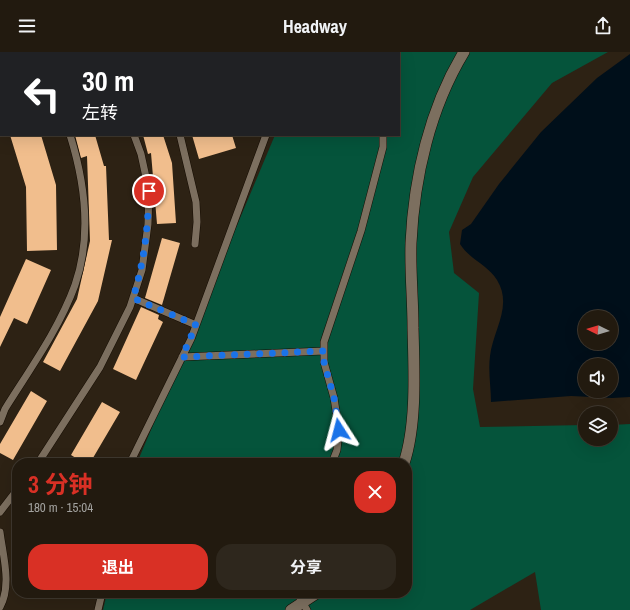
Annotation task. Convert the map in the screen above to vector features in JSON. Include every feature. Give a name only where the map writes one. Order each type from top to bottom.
[{"type":"street","points":[[405,458],[411,419],[414,369],[411,244],[413,213],[423,154],[433,120],[446,88],[464,52]]},
{"type":"street","points":[[291,610],[305,607],[313,598]]},
{"type":"lane","points":[[0,422],[5,409],[63,312],[75,284],[80,266],[85,219],[84,197],[78,162],[70,136]]},
{"type":"lane","points":[[41,458],[100,367],[130,307],[142,270],[147,232],[149,191],[141,154],[134,136]]},
{"type":"lane","points":[[180,136],[196,202],[197,222],[195,244]]},
{"type":"lane","points":[[132,458],[196,325],[266,136]]},
{"type":"lane","points":[[334,458],[337,450],[339,430],[334,398],[324,362],[327,330],[361,231],[383,147],[384,136]]},
{"type":"lane","points":[[133,298],[196,325]]},
{"type":"lane","points":[[182,357],[324,351]]},
{"type":"lane","points":[[0,512],[12,496]]},
{"type":"lane","points":[[0,532],[6,588],[4,599],[0,608]]},
{"type":"lane","points":[[98,610],[101,598]]},
{"type":"lane","points":[[300,598],[305,607]]},
{"type":"green space","points":[[400,52],[608,52],[552,83],[473,177],[449,232],[454,273],[479,293],[473,389],[480,427],[578,425],[578,446],[618,446],[618,425],[630,424],[630,610],[541,610],[535,572],[470,610],[103,610],[106,598],[412,598],[412,458],[139,458],[275,136],[400,136]]},
{"type":"water","points":[[630,54],[630,397],[618,398],[618,358],[578,358],[578,396],[491,402],[489,362],[503,309],[503,299],[497,280],[489,270],[468,254],[460,244],[462,230],[471,224],[499,184],[541,132],[597,78]]},
{"type":"building","points":[[10,136],[41,136],[56,185],[57,250],[27,251],[26,187]]},
{"type":"building","points":[[75,136],[95,136],[104,166],[106,166],[109,240],[112,240],[98,301],[60,371],[43,362],[77,299],[90,241],[87,156],[81,158]]},
{"type":"building","points":[[143,136],[163,136],[172,163],[176,223],[157,224],[151,153],[148,154]]},
{"type":"building","points":[[192,136],[232,136],[236,148],[199,159]]},
{"type":"building","points":[[162,238],[180,243],[162,305],[145,298]]},
{"type":"building","points":[[26,259],[51,270],[27,324],[14,318],[0,347],[0,317]]},
{"type":"building","points":[[141,307],[159,315],[158,319],[163,322],[136,380],[113,369]]},
{"type":"building","points":[[31,391],[47,401],[14,458],[12,458],[12,459],[0,453],[0,444]]},
{"type":"building","points":[[102,402],[120,412],[93,458],[76,458],[71,455]]},
{"type":"route","points":[[149,191],[148,224],[142,270],[133,298],[196,325],[182,357],[324,351],[324,362],[334,398],[339,430]]}]
